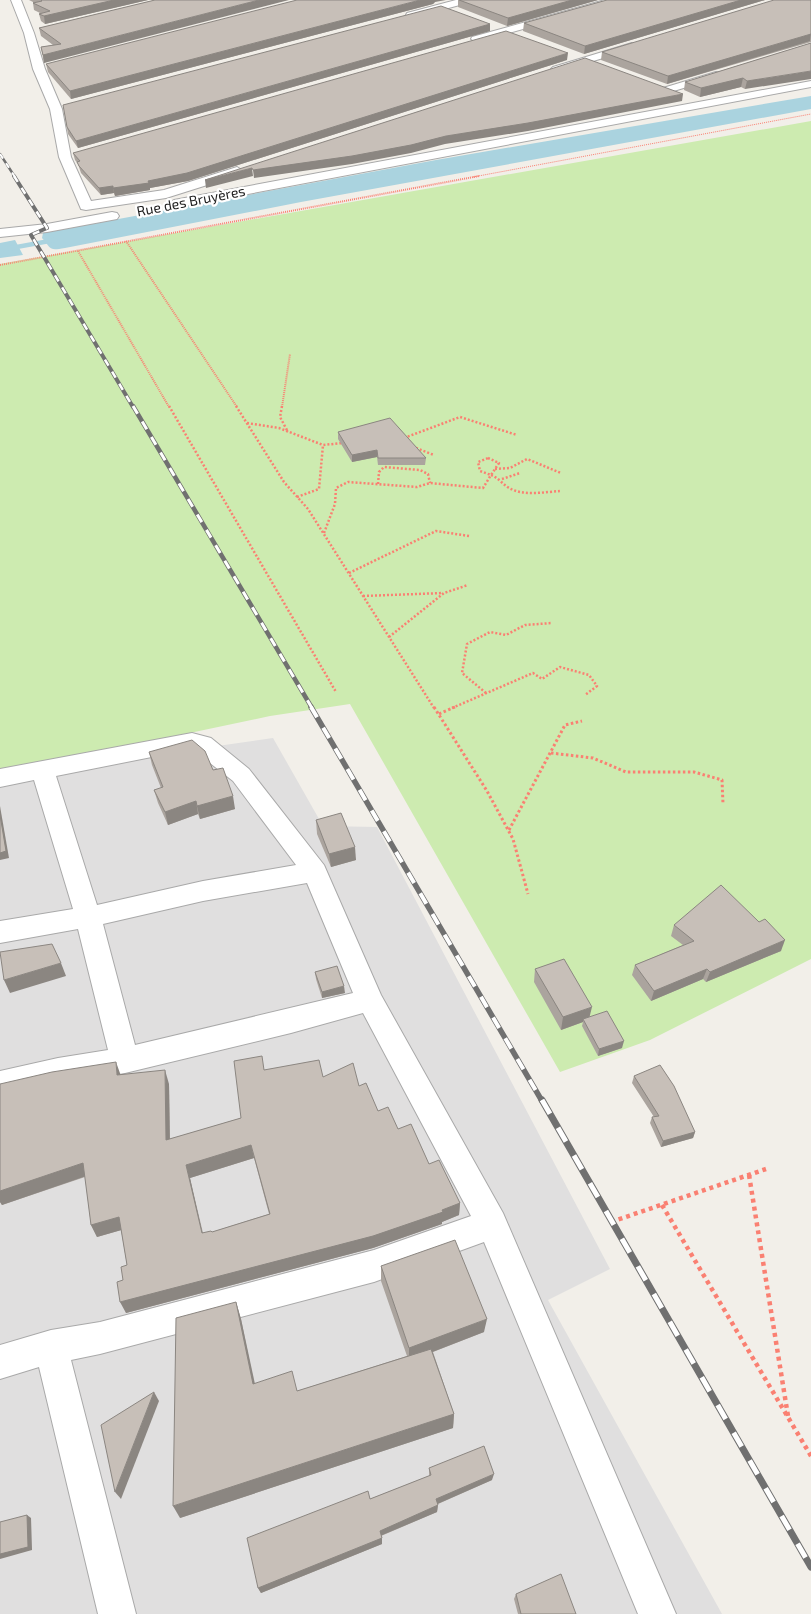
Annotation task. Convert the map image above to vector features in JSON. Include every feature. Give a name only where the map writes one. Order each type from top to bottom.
[{"type":"street","points":[[423,0],[460,14]]},
{"type":"street","points":[[403,17],[468,0]]},
{"type":"street","points":[[467,42],[616,0]]},
{"type":"street","points":[[20,2],[33,32],[43,68],[61,108],[70,156],[86,206],[166,194],[252,166]]},
{"type":"street","points":[[487,24],[522,38]]},
{"type":"street","points":[[545,72],[640,43]]},
{"type":"street","points":[[566,54],[602,67]]},
{"type":"street","points":[[700,103],[662,88],[724,73]]},
{"type":"street","name":"Rue des Bruyères","points":[[0,233],[47,228],[382,166],[700,103],[811,84]]},
{"type":"street","points":[[0,778],[192,741],[198,742],[241,775],[315,872],[370,1000],[492,1224],[656,1614]]},
{"type":"street","points":[[42,769],[88,917],[125,1060]]},
{"type":"street","points":[[0,932],[88,917],[203,891],[315,872]]},
{"type":"street","points":[[0,1084],[58,1071],[125,1060],[291,1021],[370,1000]]},
{"type":"street","points":[[0,1362],[51,1347],[100,1338],[374,1266],[492,1224]]},
{"type":"street","points":[[51,1347],[117,1614]]},
{"type":"path","points":[[0,265],[811,114]]},
{"type":"path","points":[[126,241],[284,482],[324,534],[487,791],[513,839],[528,894]]},
{"type":"path","points":[[78,251],[336,692]]},
{"type":"path","points":[[288,432],[280,417],[290,354]]},
{"type":"path","points":[[398,439],[407,438],[460,417],[517,435]]},
{"type":"path","points":[[247,423],[279,428],[323,445],[347,443]]},
{"type":"path","points":[[412,444],[418,450],[434,455]]},
{"type":"path","points":[[297,497],[319,489],[323,445]]},
{"type":"path","points":[[324,534],[336,504],[336,488],[348,482],[417,487],[430,483],[483,488],[492,474],[495,469],[499,463],[494,459],[487,458],[481,459],[478,462],[480,471],[492,474],[502,479],[509,489],[529,493],[560,491]]},
{"type":"path","points":[[495,469],[510,468],[527,459],[560,473]]},
{"type":"path","points":[[378,484],[379,472],[384,467],[420,470],[428,474],[430,483]]},
{"type":"path","points":[[502,479],[520,473]]},
{"type":"path","points":[[349,573],[436,531],[468,536]]},
{"type":"path","points":[[364,596],[444,593],[468,585]]},
{"type":"path","points":[[389,637],[444,593]]},
{"type":"path","points":[[486,694],[476,682],[462,673],[467,644],[490,632],[506,635],[525,625],[552,623]]},
{"type":"path","points":[[439,714],[533,673],[542,679],[560,667],[589,675],[597,686],[586,695]]},
{"type":"path","points":[[509,830],[565,725],[582,721]]},
{"type":"path","points":[[550,753],[594,758],[626,772],[694,772],[722,780],[723,804]]},
{"type":"path","points":[[611,1222],[766,1169]]},
{"type":"path","points":[[749,1175],[788,1420]]},
{"type":"path","points":[[662,1204],[811,1456]]},
{"type":"shaded area","points":[[273,738],[323,826],[377,827],[610,1269],[548,1300],[722,1614],[0,1614],[0,781],[36,772]]},
{"type":"green space","points":[[811,121],[811,959],[650,1040],[560,1072],[350,704],[270,716],[0,773],[0,264]]},
{"type":"water","points":[[811,96],[811,109],[301,202],[65,248],[51,248],[42,238],[43,233],[436,160]]},
{"type":"water","points":[[15,240],[23,255],[0,258],[0,243]]},
{"type":"building","points":[[41,0],[114,0],[44,16],[39,14],[50,11],[33,3]]},
{"type":"building","points":[[155,0],[259,0],[43,55],[41,47],[61,44],[39,28]]},
{"type":"building","points":[[297,0],[420,0],[70,91],[46,64]]},
{"type":"building","points":[[459,0],[572,0],[508,18]]},
{"type":"building","points":[[607,0],[741,0],[585,46],[524,23]]},
{"type":"building","points":[[774,0],[811,0],[811,34],[668,76],[602,52]]},
{"type":"building","points":[[441,6],[490,24],[76,141],[67,127],[63,105]]},
{"type":"building","points":[[506,31],[568,53],[187,173],[148,181],[149,183],[99,188],[79,166],[77,162],[80,161],[73,153]]},
{"type":"building","points":[[811,43],[811,71],[747,81],[743,78],[701,88],[685,82]]},
{"type":"building","points":[[585,58],[683,94],[528,123],[446,136],[411,145],[352,156],[253,170],[252,168],[205,180]]},
{"type":"building","points":[[390,418],[426,458],[378,458],[377,450],[352,455],[338,432]]},
{"type":"building","points":[[192,740],[205,751],[213,770],[223,768],[233,796],[197,806],[196,801],[165,812],[154,790],[163,787],[149,752]]},
{"type":"building","points":[[341,813],[355,847],[329,854],[316,820]]},
{"type":"building","points":[[0,815],[6,851],[0,853]]},
{"type":"building","points":[[721,885],[759,922],[765,919],[785,940],[710,972],[707,969],[654,991],[635,965],[694,941],[674,925]]},
{"type":"building","points":[[52,944],[61,963],[4,980],[0,952]]},
{"type":"building","points":[[564,959],[592,1007],[563,1017],[535,969]]},
{"type":"building","points":[[337,966],[344,986],[322,992],[315,972]]},
{"type":"building","points":[[607,1011],[624,1041],[599,1049],[583,1019]]},
{"type":"building","points":[[262,1056],[264,1070],[319,1060],[323,1077],[353,1063],[359,1086],[366,1083],[378,1111],[388,1107],[398,1129],[411,1124],[429,1164],[439,1160],[460,1203],[442,1210],[443,1212],[373,1236],[120,1302],[117,1282],[123,1280],[121,1267],[127,1265],[119,1217],[91,1225],[83,1163],[0,1191],[0,1084],[52,1072],[116,1062],[117,1075],[165,1070],[166,1140],[241,1118],[234,1061]],"holes":[[[251,1145],[270,1214],[212,1232],[202,1233],[186,1165]]]},
{"type":"building","points":[[660,1065],[674,1086],[695,1132],[663,1141],[652,1117],[659,1116],[634,1076]]},
{"type":"building","points":[[455,1240],[487,1319],[409,1348],[381,1266]]},
{"type":"building","points":[[236,1302],[253,1384],[292,1371],[297,1391],[431,1349],[454,1414],[173,1506],[176,1318]]},
{"type":"building","points":[[154,1392],[115,1492],[101,1425]]},
{"type":"building","points":[[484,1446],[494,1474],[436,1499],[438,1505],[380,1531],[382,1538],[258,1588],[247,1538],[368,1491],[370,1499],[431,1475],[429,1468]]},
{"type":"building","points":[[27,1515],[28,1547],[0,1554],[0,1522]]},
{"type":"building","points":[[561,1574],[576,1614],[521,1614],[516,1594]]},
{"type":"waterway","points":[[0,250],[55,240]]},
{"type":"railway","points":[[0,154],[15,177]]},
{"type":"railway","points":[[14,176],[47,228],[31,235],[133,407]]},
{"type":"railway","points":[[133,406],[312,708]]},
{"type":"railway","points":[[311,707],[542,1101]]},
{"type":"railway","points":[[542,1100],[811,1567]]}]
